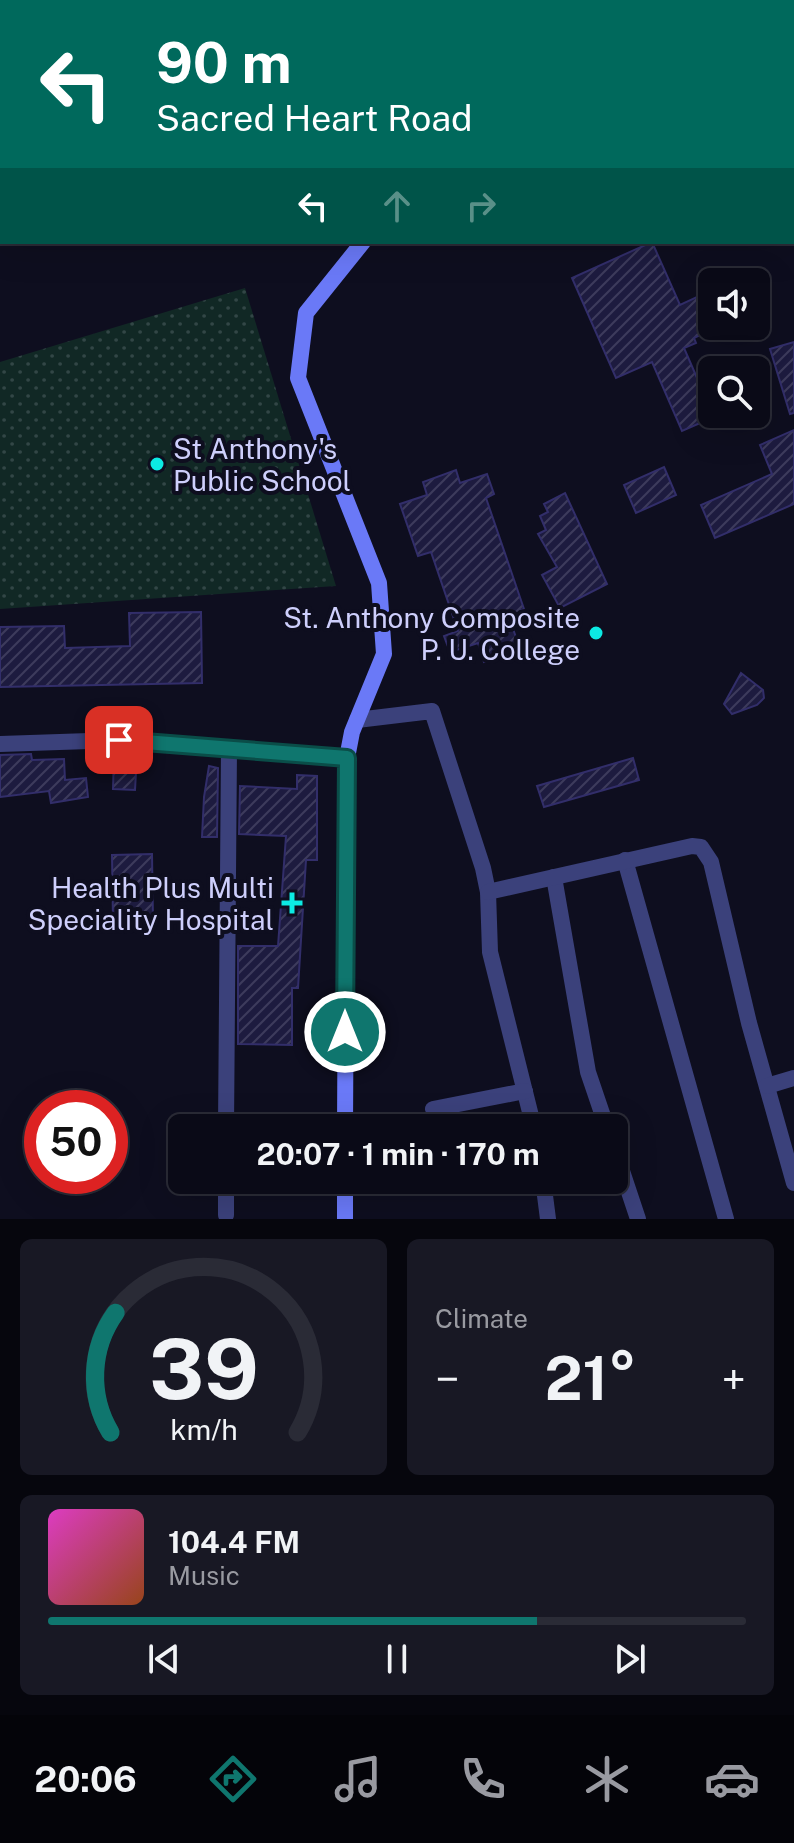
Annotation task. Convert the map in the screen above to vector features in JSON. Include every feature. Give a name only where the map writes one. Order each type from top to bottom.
[{"type":"main road","points":[[345,1114],[347,758],[357,720],[384,654],[379,583],[298,378],[306,313],[361,244]]},
{"type":"main road","points":[[345,1194],[345,1219]]},
{"type":"street","points":[[357,720],[432,711],[483,868],[488,892],[490,952],[531,1114]]},
{"type":"street","points":[[0,744],[119,740],[347,758]]},
{"type":"street","points":[[226,1114],[229,749]]},
{"type":"street","points":[[488,892],[625,860],[692,846],[701,847],[707,853],[794,1183]]},
{"type":"street","points":[[625,860],[726,1219]]},
{"type":"street","points":[[554,877],[588,1072],[602,1114]]},
{"type":"street","points":[[767,1086],[794,1078]]},
{"type":"street","points":[[433,1109],[525,1091]]},
{"type":"street","points":[[628,1189],[638,1219]]},
{"type":"street","points":[[226,1194],[226,1215]]},
{"type":"street","points":[[545,1194],[548,1219]]},
{"type":"green space","points":[[245,288],[336,586],[0,609],[0,362]]},
{"type":"building","points":[[653,244],[680,305],[698,297],[698,336],[694,338],[696,343],[684,348],[698,380],[698,424],[682,431],[652,362],[616,378],[572,278]]},
{"type":"building","points":[[794,342],[794,413],[790,414],[770,349]]},
{"type":"building","points":[[794,430],[794,504],[715,538],[701,505],[772,474],[760,445]]},
{"type":"building","points":[[664,467],[676,495],[636,513],[624,485]]},
{"type":"building","points":[[456,470],[460,483],[487,474],[494,494],[486,498],[524,609],[521,610],[524,619],[511,623],[520,649],[484,662],[478,643],[450,652],[444,636],[458,631],[431,552],[418,556],[400,504],[427,495],[423,482]]},
{"type":"building","points":[[565,493],[607,584],[560,608],[542,575],[557,567],[538,534],[546,530],[540,516],[548,512],[544,504]]},
{"type":"building","points":[[201,612],[202,683],[0,687],[0,627],[64,626],[65,648],[130,646],[129,613]]},
{"type":"building","points":[[741,673],[763,690],[764,698],[757,705],[732,714],[724,704]]},
{"type":"building","points":[[31,754],[32,760],[64,759],[65,780],[86,778],[88,797],[51,803],[49,791],[0,797],[0,755]]},
{"type":"building","points":[[114,754],[137,755],[135,790],[113,789]]},
{"type":"building","points":[[633,758],[639,780],[544,807],[537,786]]},
{"type":"building","points":[[209,766],[218,768],[217,837],[202,837]]},
{"type":"building","points":[[297,775],[317,776],[317,860],[306,860],[298,988],[292,988],[292,1045],[238,1044],[238,946],[278,946],[286,836],[239,834],[240,786],[297,789]]},
{"type":"building","points":[[152,854],[153,920],[113,921],[112,855]]},
{"type":"place","name":"St Anthony's Public School","points":[[157,464]]},
{"type":"place","name":"St. Anthony Composite P. U. College","points":[[596,633]]},
{"type":"place","name":"Health Plus Multi Speciality Hospital","points":[[292,903]]},
{"type":"route","points":[[119,740],[347,758],[345,1032]]}]
